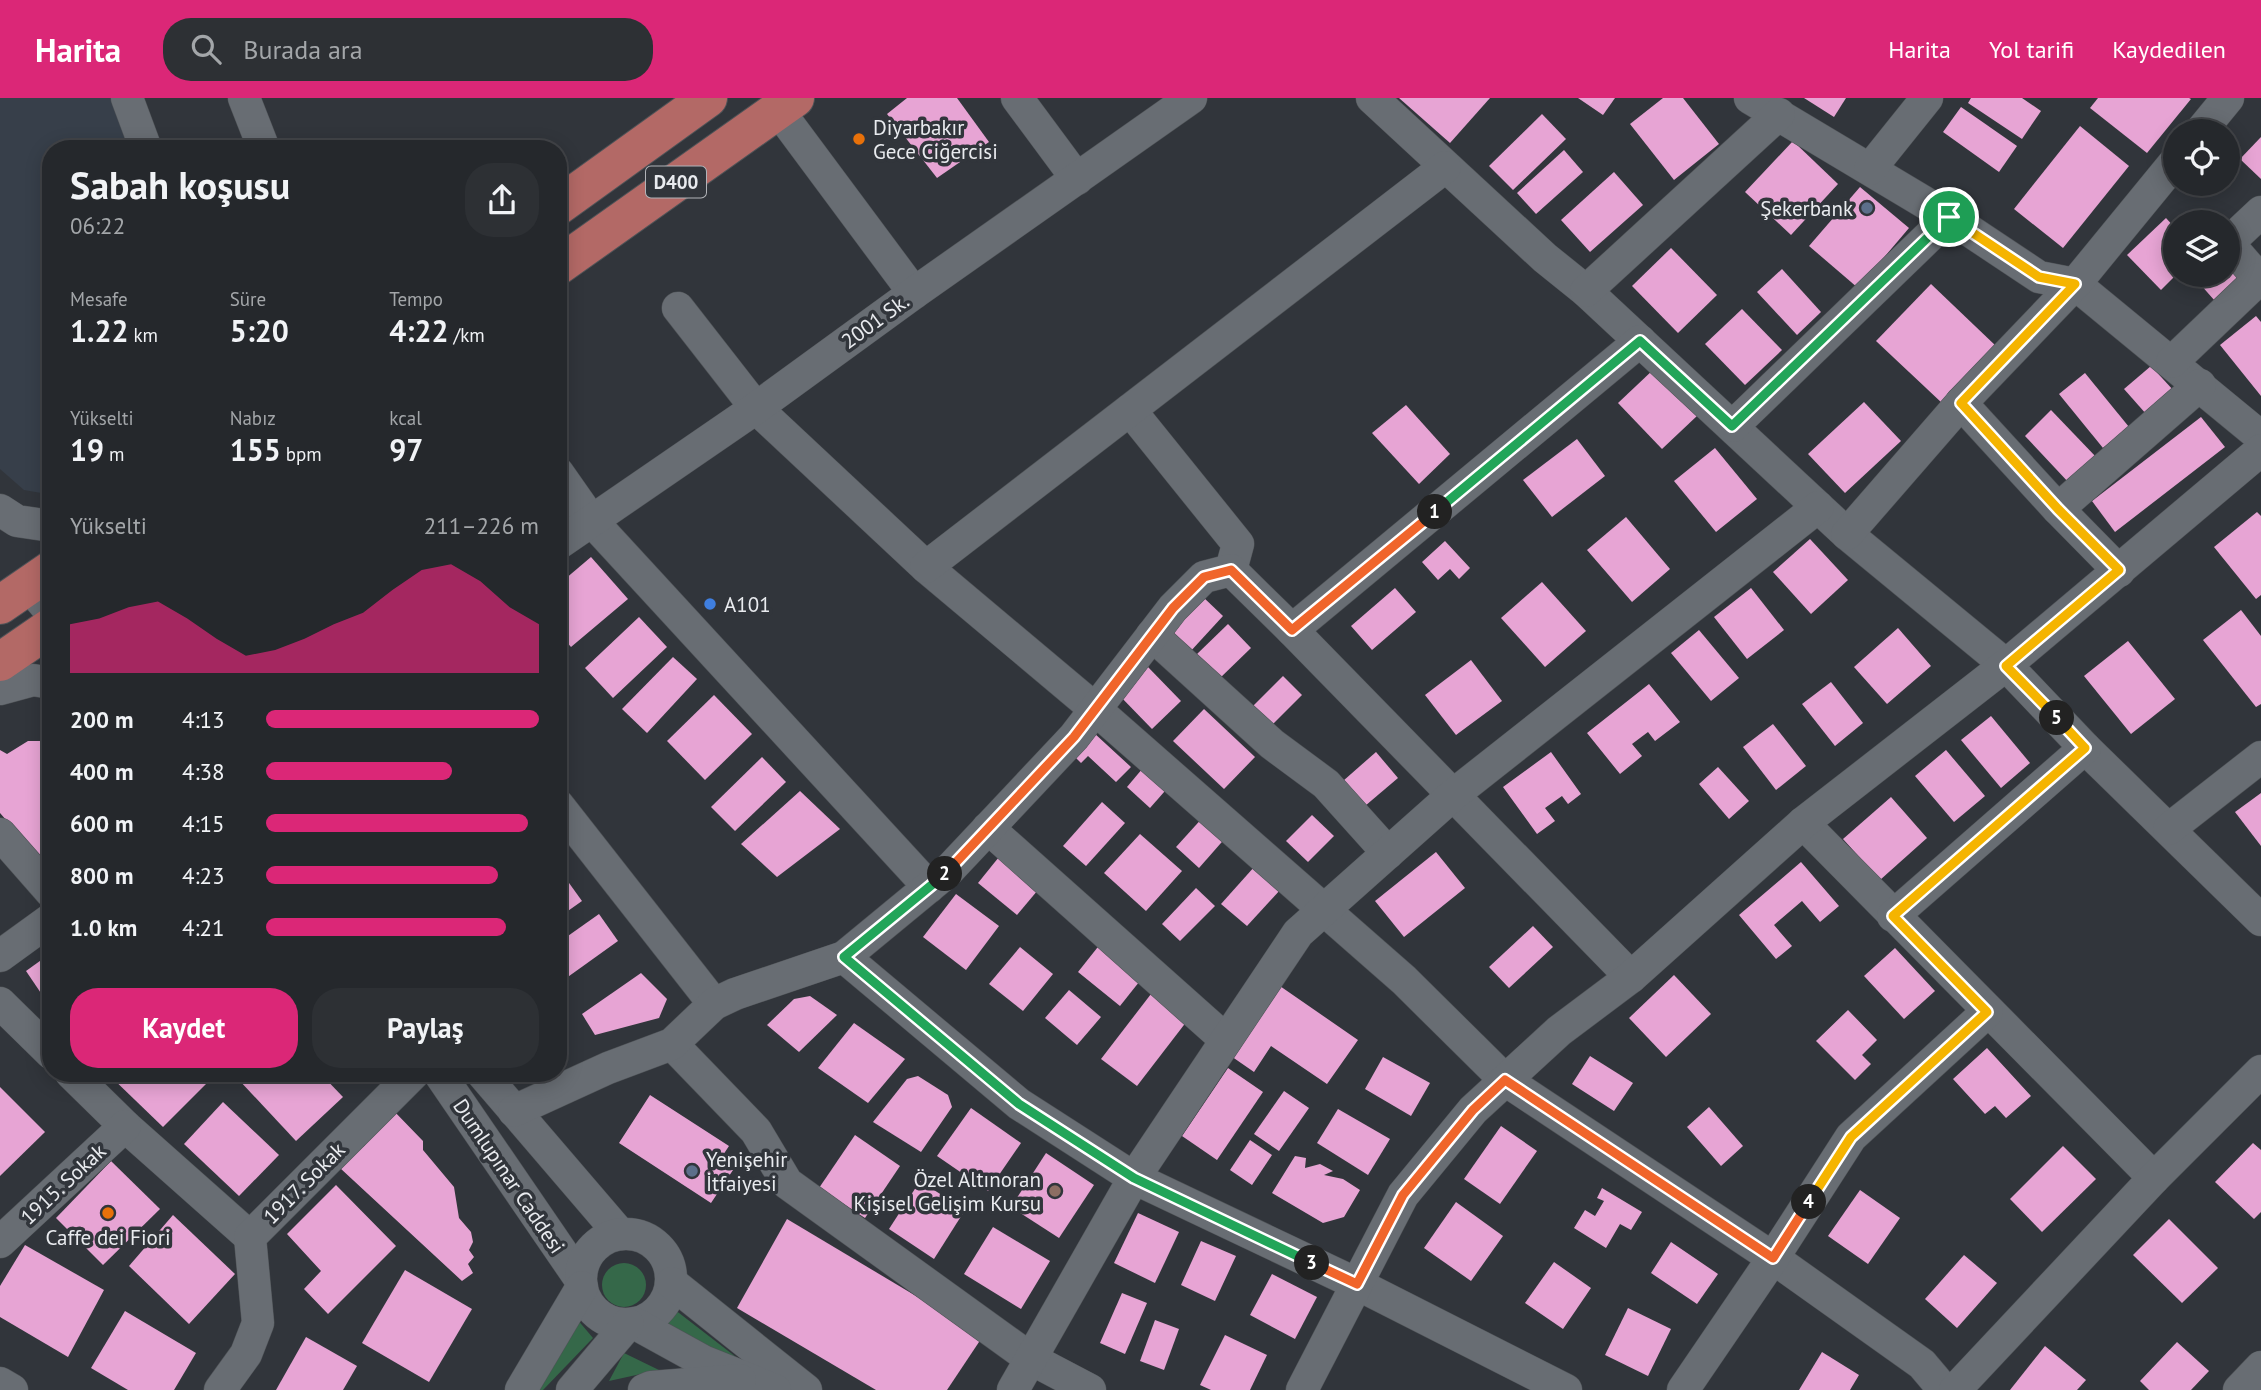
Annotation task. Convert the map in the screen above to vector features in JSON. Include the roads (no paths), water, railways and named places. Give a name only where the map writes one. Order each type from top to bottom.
[{"type":"highway","name":"D400","points":[[567,199],[708,98]]},
{"type":"highway","name":"D400","points":[[567,260],[786,104]]},
{"type":"highway","points":[[0,662],[42,633]]},
{"type":"street","points":[[127,98],[143,140]]},
{"type":"street","points":[[244,98],[260,140]]},
{"type":"street","points":[[1017,98],[1077,179]]},
{"type":"street","name":"2001 Sk.","points":[[567,537],[756,408],[1191,98]]},
{"type":"street","points":[[1373,98],[1545,258],[1586,291],[1847,534],[2006,666],[2085,748],[2261,920]]},
{"type":"street","points":[[1750,98],[1949,217],[2039,277],[2075,284],[2261,437]]},
{"type":"street","points":[[1870,169],[1927,98]]},
{"type":"street","points":[[2211,119],[2228,98]]},
{"type":"street","points":[[786,104],[914,293]]},
{"type":"street","points":[[1586,291],[1779,114]]},
{"type":"street","points":[[926,567],[1445,167]]},
{"type":"street","points":[[1847,534],[1961,403],[2075,284],[2163,177]]},
{"type":"street","points":[[2240,232],[2261,212]]},
{"type":"street","points":[[1732,426],[1949,217]]},
{"type":"street","points":[[2172,362],[2260,280],[2240,257]]},
{"type":"street","points":[[678,308],[756,408],[926,567],[1095,709],[1405,980],[1505,1080],[1773,1258],[1922,1364],[1944,1390]]},
{"type":"street","points":[[1292,630],[1640,341]]},
{"type":"street","points":[[2058,509],[2200,385]]},
{"type":"street","points":[[1961,403],[2058,509],[2119,570]]},
{"type":"street","points":[[1130,410],[1238,544],[1231,570]]},
{"type":"street","points":[[1302,1390],[1403,1195],[1473,1110],[1559,1031],[1631,977],[1803,824],[2006,666],[2261,450]]},
{"type":"street","points":[[567,486],[591,520],[929,887]]},
{"type":"street","points":[[1013,1390],[1134,1178],[1298,933],[1453,795],[1818,507]]},
{"type":"street","points":[[0,510],[17,521],[42,530]]},
{"type":"street","points":[[1231,570],[1631,977]]},
{"type":"street","points":[[514,1111],[608,1068],[672,1044],[714,1004],[844,957],[947,873],[1074,737],[1173,608],[1204,577],[1231,570]]},
{"type":"street","points":[[1152,635],[1272,744],[1325,783],[1388,853]]},
{"type":"street","points":[[0,689],[33,680],[42,682]]},
{"type":"street","points":[[1893,916],[2085,748]]},
{"type":"street","points":[[2169,829],[2261,757]]},
{"type":"street","points":[[567,817],[714,1004]]},
{"type":"street","points":[[1803,824],[2154,1178]]},
{"type":"street","points":[[988,828],[1226,1040]]},
{"type":"street","points":[[0,834],[42,882]]},
{"type":"street","points":[[0,956],[42,926]]},
{"type":"street","points":[[844,957],[1019,1104],[1134,1178],[1357,1284],[1566,1390]]},
{"type":"street","points":[[0,1003],[42,1044]]},
{"type":"street","points":[[1683,1390],[1851,1137],[1987,1012]]},
{"type":"street","points":[[672,1044],[756,1131],[787,1183],[1031,1359],[1090,1390]]},
{"type":"street","points":[[1955,1390],[2154,1178],[2261,1071]]},
{"type":"street","points":[[80,1082],[125,1126],[250,1237]]},
{"type":"street","name":"1917. Sokak","points":[[220,1390],[246,1354],[258,1323],[250,1237],[405,1082]]},
{"type":"street","name":"Dumlupınar Caddesi","points":[[445,1082],[581,1283]]},
{"type":"street","name":"Dumlupınar Caddesi","points":[[490,1082],[620,1234]]},
{"type":"street","name":"1915. Sokak","points":[[0,1242],[125,1126]]},
{"type":"street","points":[[673,1283],[662,1305],[653,1315],[631,1323],[613,1322],[600,1316],[589,1306],[581,1283],[582,1266],[588,1254],[608,1237],[637,1234],[651,1241],[666,1258],[673,1283],[806,1390]]},
{"type":"street","points":[[521,1390],[581,1283]]},
{"type":"street","points":[[631,1323],[703,1361],[762,1385]]},
{"type":"street","points":[[572,1390],[631,1323]]},
{"type":"street","points":[[2239,1390],[2261,1367]]},
{"type":"street","points":[[0,1383],[12,1390]]},
{"type":"street","points":[[644,1390],[651,1387],[762,1385]]},
{"type":"place","name":"Diyarbakır Gece Ciğercisi","points":[[859,139]]},
{"type":"place","name":"Şekerbank","points":[[1867,208]]},
{"type":"place","name":"A101","points":[[710,604]]},
{"type":"place","name":"Yenişehir İtfaiyesi","points":[[692,1171]]},
{"type":"place","name":"Özel Altınoran Kişisel Gelişim Kursu","points":[[1055,1191]]},
{"type":"place","name":"Caffe dei Fiori","points":[[108,1213]]}]
